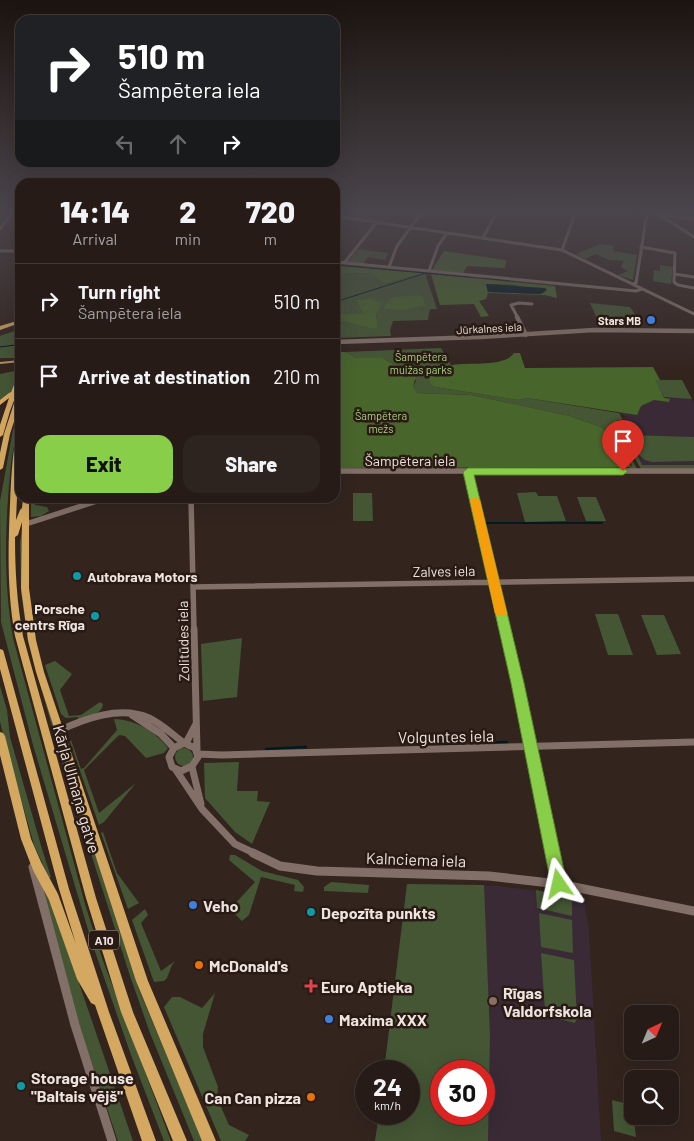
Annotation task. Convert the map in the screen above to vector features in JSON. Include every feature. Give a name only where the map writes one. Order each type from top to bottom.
[{"type":"highway","points":[[0,328],[15,323]]},
{"type":"highway","points":[[0,333],[15,328]]},
{"type":"highway","points":[[0,403],[8,398],[15,388]]},
{"type":"highway","points":[[0,435],[15,388]]},
{"type":"highway","points":[[0,468],[7,434],[15,409]]},
{"type":"highway","name":"Kārļa Ulmaņa gatve","points":[[15,479],[11,570],[18,631],[91,898],[127,1012],[180,1141]]},
{"type":"highway","points":[[12,541],[24,503]]},
{"type":"highway","points":[[26,503],[25,588],[32,640],[58,730],[142,981],[209,1141]]},
{"type":"highway","name":"A10","points":[[0,653],[61,879],[103,1012],[149,1141]]},
{"type":"highway","points":[[0,740],[26,839],[37,866],[54,898],[81,975],[103,1012]]},
{"type":"main road","points":[[0,363],[15,363]]},
{"type":"main road","points":[[0,368],[15,363]]},
{"type":"street","points":[[358,264],[636,291],[642,289]]},
{"type":"street","points":[[429,271],[431,264]]},
{"type":"street","points":[[592,264],[694,314]]},
{"type":"street","points":[[633,284],[636,283],[639,264]]},
{"type":"street","points":[[674,264],[675,284],[694,288]]},
{"type":"street","points":[[674,274],[694,277]]},
{"type":"street","points":[[526,335],[511,304],[518,302],[532,304]]},
{"type":"street","name":"Jūrkalnes iela","points":[[340,344],[599,330],[644,332]]},
{"type":"street","name":"Jūrkalnes iela","points":[[340,344],[694,331]]},
{"type":"street","name":"Šampētera iela","points":[[340,471],[694,471]]},
{"type":"street","points":[[468,472],[531,747],[559,884]]},
{"type":"street","points":[[26,524],[91,503]]},
{"type":"street","name":"Zolitūdes iela","points":[[191,503],[198,752]]},
{"type":"street","name":"Zalves iela","points":[[194,588],[694,579]]},
{"type":"street","points":[[130,714],[170,741],[174,748]]},
{"type":"street","points":[[58,730],[104,715],[139,714],[149,718],[185,743],[193,745],[198,752],[192,767],[202,808]]},
{"type":"street","name":"Zolitūdes iela","points":[[185,743],[196,724]]},
{"type":"street","name":"Volguntes iela","points":[[198,752],[222,755],[694,742]]},
{"type":"street","points":[[185,743],[174,748],[169,760],[172,767],[176,770],[187,770],[192,767]]},
{"type":"street","name":"Kalnciema iela","points":[[176,770],[202,808],[235,844],[280,866],[317,871],[489,876],[559,884],[694,911]]},
{"type":"street","points":[[26,839],[75,1025],[112,1141]]},
{"type":"shaded area","points":[[682,380],[694,404],[694,465],[641,465],[622,420],[622,418],[627,417],[619,413],[605,382]]},
{"type":"shaded area","name":"Rīgas Valdorfskola","points":[[407,884],[498,886],[549,892],[584,901],[589,930],[601,1141],[375,1141],[377,1125],[420,1125],[420,1060],[385,1060]]},
{"type":"green space","points":[[436,264],[505,264],[505,268],[467,266],[463,273],[432,270]]},
{"type":"green space","points":[[622,264],[636,264],[633,280],[618,275],[628,271],[621,267]]},
{"type":"green space","points":[[340,265],[425,273],[384,284],[371,273],[340,274]]},
{"type":"green space","points":[[660,265],[673,267],[671,284],[653,281],[654,270],[660,271]]},
{"type":"green space","points":[[372,273],[384,284],[425,273],[437,309],[430,309],[428,320],[393,321],[390,330],[391,336],[340,338],[340,321],[375,328],[378,326],[376,315],[379,307],[356,301],[363,313],[340,316],[340,274]]},
{"type":"green space","points":[[431,274],[555,286],[557,298],[545,295],[488,293],[486,299],[479,301],[489,316],[481,317],[474,304],[440,305]],"holes":[[[486,284],[515,285],[541,294],[488,292]]]},
{"type":"green space","points":[[419,295],[423,298],[425,305],[404,310],[384,309],[385,305],[393,297]]},
{"type":"green space","points":[[370,298],[382,303],[376,315],[378,326],[375,329],[340,321],[340,315],[363,313],[356,301]]},
{"type":"green space","points":[[590,303],[630,307],[643,326],[623,327],[617,319],[600,320],[604,327],[601,327]]},
{"type":"green space","points":[[15,331],[15,358],[0,358],[0,336]]},
{"type":"green space","name":"Šampētera muižas parks","points":[[441,348],[451,365],[427,375],[435,387],[518,400],[527,398],[619,413],[622,418],[622,420],[617,420],[621,439],[637,469],[596,470],[594,468],[629,468],[632,466],[619,440],[601,427],[570,416],[471,395],[417,393],[413,386],[416,381],[413,375],[383,358],[357,358],[345,352]]},
{"type":"green space","name":"Šampētera mežs","points":[[340,352],[345,352],[357,358],[383,358],[416,377],[413,386],[417,393],[471,395],[570,416],[601,427],[618,439],[631,467],[340,468]]},
{"type":"green space","name":"Šampētera mežs","points":[[514,353],[520,353],[525,368],[653,367],[660,380],[655,380],[664,398],[670,399],[669,402],[654,400],[641,406],[637,415],[527,398],[518,400],[435,387],[431,384],[427,375],[460,364],[495,363],[509,358]]},
{"type":"green space","points":[[15,371],[14,388],[0,401],[0,374]]},
{"type":"green space","points":[[654,380],[682,380],[692,399],[664,397]]},
{"type":"green space","points":[[15,424],[15,441],[7,508],[6,573],[13,638],[85,904],[102,958],[171,1141],[164,1141],[131,1055],[92,943],[33,745],[1,622],[0,501]]},
{"type":"green space","points":[[625,436],[694,437],[694,461],[652,462],[645,460],[638,454],[636,446],[640,443],[630,440],[642,465],[694,465],[694,470],[641,469],[624,440]]},
{"type":"green space","points":[[536,492],[538,496],[557,496],[566,521],[525,522],[517,493]]},
{"type":"green space","points":[[353,493],[372,493],[373,521],[353,521]]},
{"type":"green space","points":[[577,497],[596,497],[606,521],[586,521]]},
{"type":"green space","points":[[31,503],[47,507],[49,511],[41,516],[31,517]]},
{"type":"green space","points":[[24,516],[22,544],[40,683],[140,992],[203,1141],[194,1141],[150,1033],[65,772],[28,642],[21,592],[20,542]]},
{"type":"green space","points":[[595,614],[618,614],[633,655],[608,655]]},
{"type":"green space","points":[[641,615],[664,615],[681,654],[657,655]]},
{"type":"green space","points":[[242,638],[237,697],[203,701],[201,644]]},
{"type":"green space","points":[[55,661],[72,674],[60,690],[69,716],[81,715],[100,702],[103,704],[100,711],[78,719],[78,717],[66,718],[61,714],[45,665]]},
{"type":"green space","points":[[0,686],[7,710],[10,737],[51,877],[49,878],[34,845],[0,722]]},
{"type":"green space","points":[[114,719],[144,727],[157,736],[168,748],[164,753],[146,758],[125,736],[119,735],[84,770],[99,813],[136,783],[104,822],[99,825],[70,742],[71,740],[81,769],[84,768],[117,730]]},
{"type":"green space","points":[[184,748],[190,751],[193,757],[190,763],[184,766],[178,763],[175,757],[178,751]]},
{"type":"green space","points":[[239,762],[237,791],[258,791],[257,801],[270,802],[252,844],[235,832],[205,798],[204,763]]},
{"type":"green space","points":[[103,832],[117,873],[139,903],[128,909],[101,833]]},
{"type":"green space","points":[[230,855],[235,855],[262,871],[298,880],[304,887],[303,892],[294,891],[295,885],[261,877],[249,915],[242,921],[230,909],[255,882],[229,860]]},
{"type":"green space","points":[[331,882],[369,885],[368,893],[324,891],[324,887]]},
{"type":"green space","points":[[407,884],[484,885],[490,1060],[430,1060],[430,1125],[488,1125],[488,1141],[375,1141],[377,1125],[420,1125],[420,1060],[385,1060]]},
{"type":"green space","points":[[42,888],[53,907],[133,1141],[118,1141],[79,1025]]},
{"type":"green space","points":[[536,890],[572,897],[572,916],[537,908]]},
{"type":"green space","points":[[145,909],[148,915],[141,923],[161,971],[175,961],[164,981],[154,982],[132,920]]},
{"type":"green space","points":[[539,913],[572,920],[573,953],[541,947]]},
{"type":"green space","points":[[541,953],[574,960],[577,1019],[575,1023],[547,1016],[545,1011]]},
{"type":"green space","points":[[215,993],[203,1034],[203,1047],[218,1087],[217,1098],[229,1125],[249,1135],[245,1141],[221,1141],[164,1007],[172,997],[180,997],[202,1008]]},
{"type":"green space","points":[[612,1100],[624,1103],[624,1125],[634,1125],[636,1137],[614,1131]]},
{"type":"water","points":[[486,284],[545,288],[547,290],[541,294],[488,292]]},
{"type":"waterway","points":[[340,265],[426,273]]},
{"type":"waterway","points":[[340,300],[426,273]]},
{"type":"waterway","points":[[426,273],[470,277]]},
{"type":"waterway","points":[[484,278],[514,281]]},
{"type":"waterway","points":[[0,347],[15,345]]},
{"type":"waterway","points":[[485,523],[602,523]]},
{"type":"waterway","points":[[476,743],[507,742]]},
{"type":"waterway","points":[[434,744],[464,743]]},
{"type":"waterway","points":[[266,749],[306,747]]},
{"type":"slow traffic","points":[[475,500],[501,613]]},
{"type":"place","name":"Stars MB","points":[[651,320]]},
{"type":"place","name":"Autobrava Motors","points":[[77,576]]},
{"type":"place","name":"Porsche centrs Rīga","points":[[95,616]]},
{"type":"place","name":"Veho","points":[[193,905]]},
{"type":"place","name":"Depozīta punkts","points":[[311,912]]},
{"type":"place","name":"McDonald's","points":[[199,965]]},
{"type":"place","name":"Euro Aptieka","points":[[311,986]]},
{"type":"place","name":"Rīgas Valdorfskola","points":[[493,1001]]},
{"type":"place","name":"Maxima XXX","points":[[329,1019]]},
{"type":"place","name":"Storage house \"Baltais vējš\"","points":[[21,1086]]},
{"type":"place","name":"Can Can pizza","points":[[311,1097]]},
{"type":"route","points":[[559,884],[517,683],[468,472],[623,471]]}]
